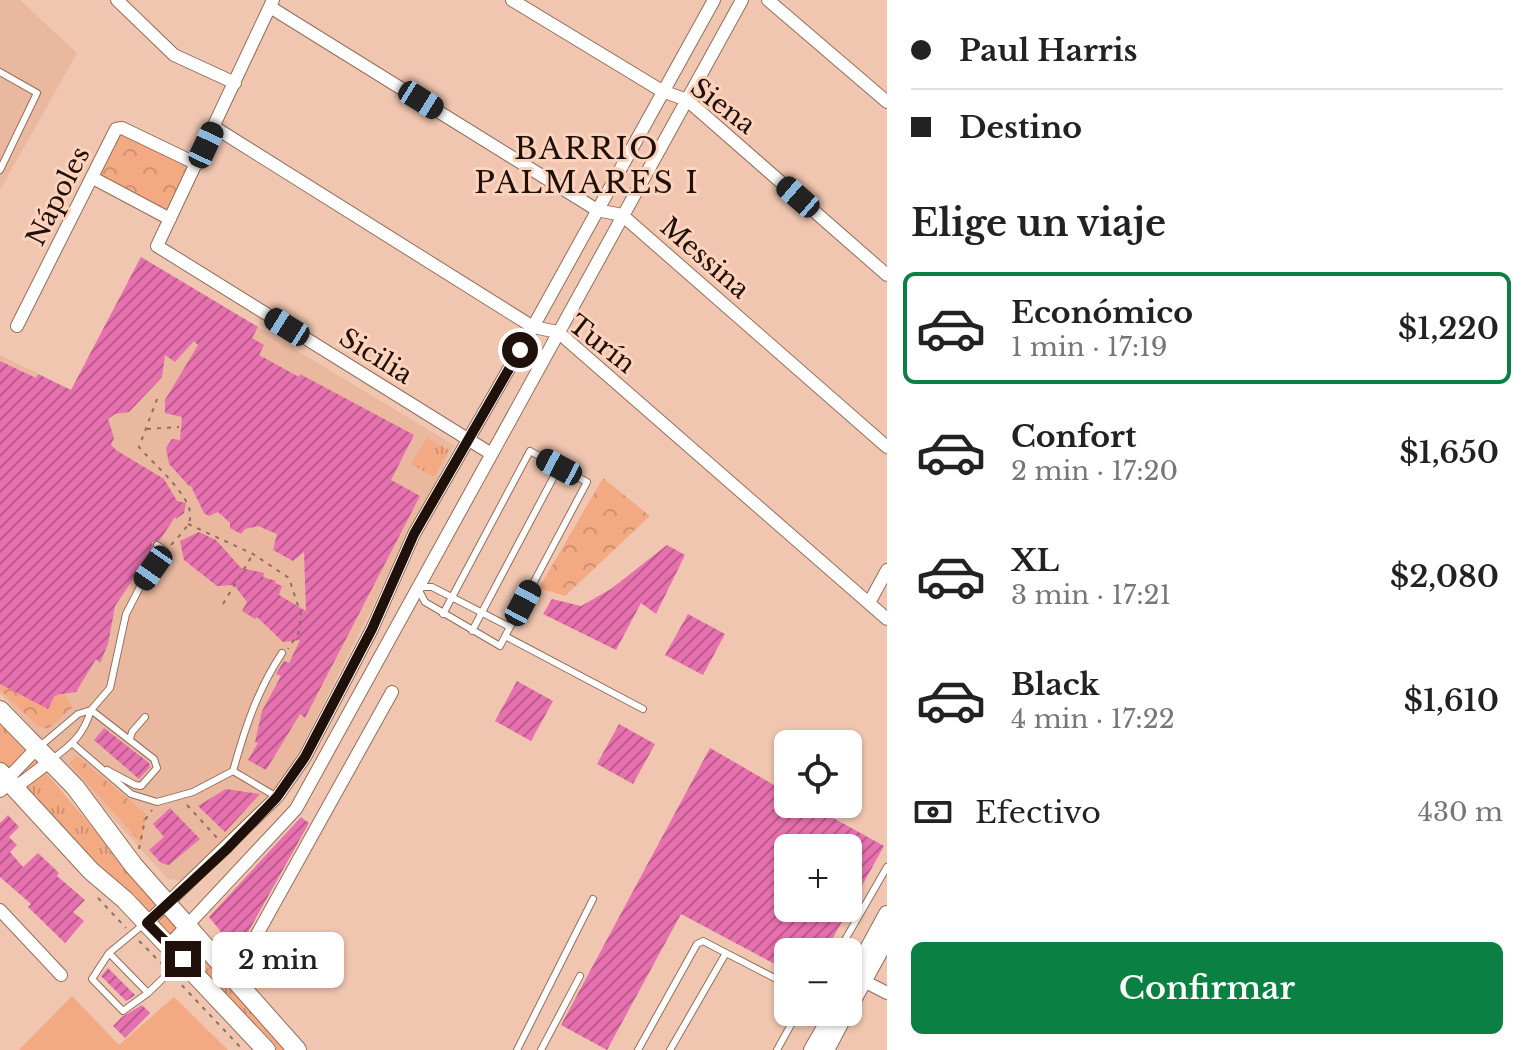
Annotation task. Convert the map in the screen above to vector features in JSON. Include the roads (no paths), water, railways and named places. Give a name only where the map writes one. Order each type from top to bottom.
[{"type":"main road","points":[[0,710],[75,787],[134,866],[297,1050]]},
{"type":"main road","points":[[3,782],[169,945],[176,966],[266,1050]]},
{"type":"street","name":"Siena","points":[[512,0],[662,91],[687,100],[887,275]]},
{"type":"street","points":[[147,923],[227,849],[277,797],[305,757],[372,629],[414,534],[714,0]]},
{"type":"street","points":[[169,945],[296,809],[742,0]]},
{"type":"street","points":[[768,0],[887,102]]},
{"type":"street","points":[[121,1],[174,55],[235,83]]},
{"type":"street","points":[[93,178],[170,219],[272,3]]},
{"type":"street","name":"Messina","points":[[272,3],[597,210],[622,215],[887,447]]},
{"type":"street","name":"Turín","points":[[214,127],[533,327],[558,332],[887,619]]},
{"type":"street","name":"Nápoles","points":[[17,326],[116,129],[122,128],[197,164]]},
{"type":"street","name":"Sicilia","points":[[170,219],[157,246],[490,453]]},
{"type":"street","points":[[869,603],[887,570]]},
{"type":"street","points":[[395,577],[417,587]]},
{"type":"street","points":[[227,971],[250,947],[392,692]]},
{"type":"street","points":[[3,782],[20,784],[43,756]]},
{"type":"street","points":[[277,797],[296,809]]},
{"type":"street","points":[[0,910],[61,975]]},
{"type":"street","points":[[862,966],[887,914]]},
{"type":"street","points":[[862,972],[887,938]]},
{"type":"street","points":[[862,984],[887,993]]},
{"type":"street","points":[[812,1050],[826,1026]]},
{"type":"street","points":[[826,1050],[839,1026]]},
{"type":"lane","points":[[0,72],[37,93],[0,170]]},
{"type":"lane","points":[[443,614],[452,597],[530,451],[587,482],[500,646],[443,614],[425,602],[417,587],[432,587],[452,597],[481,613],[510,627]]},
{"type":"lane","points":[[472,631],[559,467]]},
{"type":"lane","points":[[43,756],[73,744],[86,727],[91,710],[110,688],[126,614],[141,585],[165,551],[157,545]]},
{"type":"lane","points":[[505,636],[643,709]]},
{"type":"lane","points":[[73,744],[131,794],[157,802],[180,796],[233,771],[263,681],[282,653]]},
{"type":"lane","points":[[91,710],[154,759],[157,768],[141,786],[104,769]]},
{"type":"lane","points":[[43,756],[78,714],[91,710]]},
{"type":"lane","points":[[130,740],[132,732],[145,717]]},
{"type":"lane","points":[[233,771],[277,797]]},
{"type":"lane","points":[[846,938],[887,867]]},
{"type":"lane","points":[[517,1050],[593,899]]},
{"type":"lane","points":[[147,923],[109,953],[92,979],[123,1011],[148,993],[176,966]]},
{"type":"lane","points":[[638,1050],[697,944],[703,941],[774,978]]},
{"type":"lane","points":[[109,953],[148,993]]},
{"type":"lane","points":[[670,1050],[726,953]]},
{"type":"lane","points":[[541,1050],[580,976]]},
{"type":"lane","points":[[777,1050],[790,1026]]},
{"type":"district","name":"BARRIO PALMARES I","points":[[587,166]]}]
